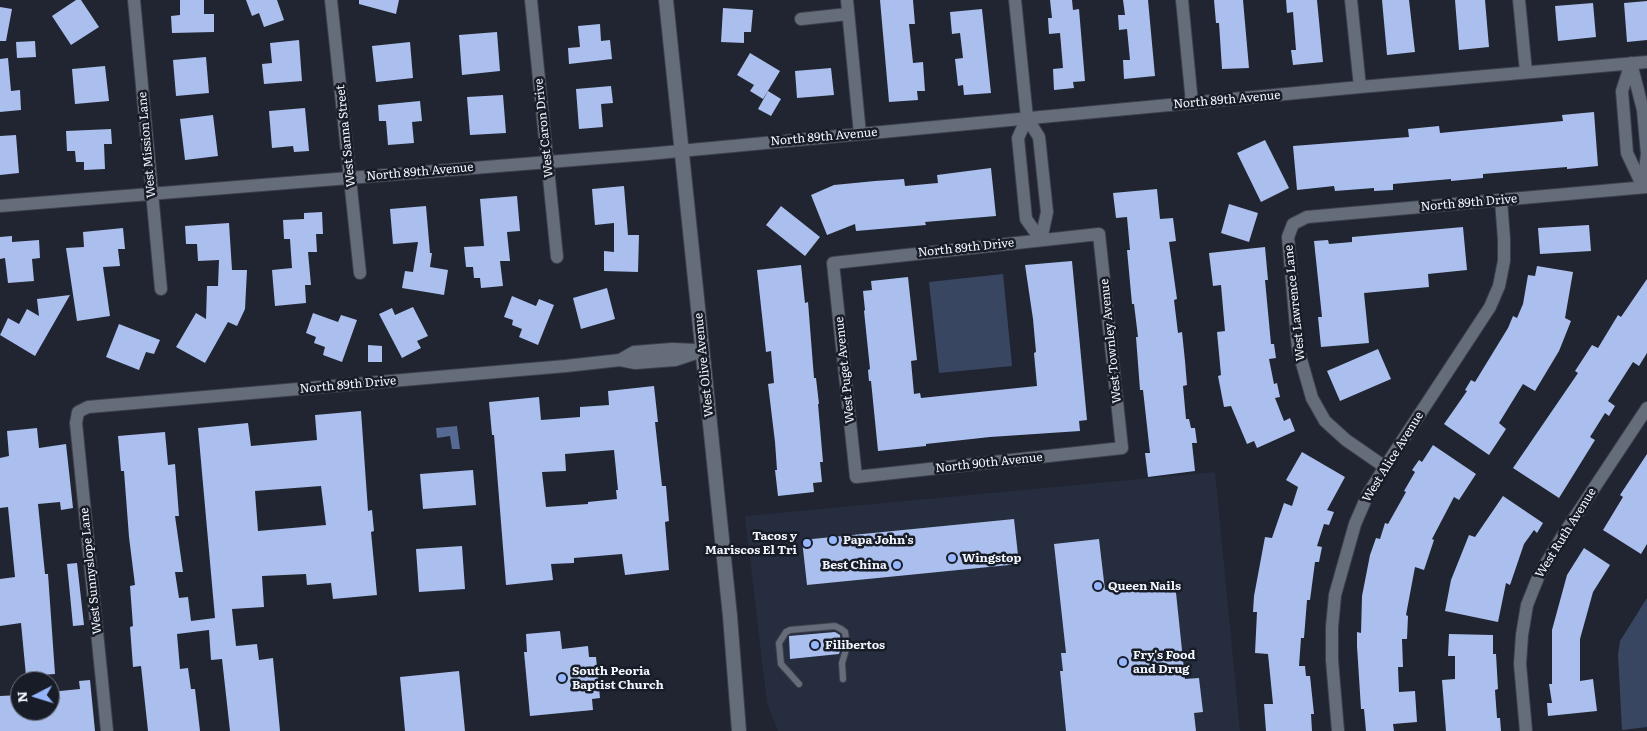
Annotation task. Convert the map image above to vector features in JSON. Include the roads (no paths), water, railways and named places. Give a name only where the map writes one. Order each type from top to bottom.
[{"type":"main road","name":"West Olive Avenue","points":[[666,0],[730,616],[739,731]]},
{"type":"street","name":"West Mission Lane","points":[[134,0],[161,289]]},
{"type":"street","name":"West Sanna Street","points":[[331,0],[360,273]]},
{"type":"street","name":"West Caron Drive","points":[[531,0],[557,256]]},
{"type":"street","points":[[847,0],[860,134]]},
{"type":"street","points":[[1015,0],[1027,118],[1039,137],[1047,212],[1041,240]]},
{"type":"street","points":[[1182,0],[1192,103]]},
{"type":"street","points":[[1351,0],[1360,87]]},
{"type":"street","points":[[1519,0],[1526,72]]},
{"type":"street","points":[[801,19],[848,14]]},
{"type":"street","name":"North 89th Avenue","points":[[0,206],[682,151],[1647,62]]},
{"type":"street","points":[[1631,63],[1640,95],[1645,129],[1647,154],[1645,187]]},
{"type":"street","points":[[1631,63],[1622,91],[1627,153],[1645,187]]},
{"type":"street","points":[[1027,118],[1018,138],[1026,219],[1041,240]]},
{"type":"street","points":[[1625,131],[1645,129]]},
{"type":"street","points":[[1022,174],[1042,172]]},
{"type":"street","name":"North 89th Drive","points":[[1293,224],[1307,218],[1645,187]]},
{"type":"street","name":"West Alice Avenue","points":[[1338,731],[1332,660],[1332,627],[1335,595],[1355,524],[1368,494],[1474,333],[1493,300],[1499,286],[1504,261],[1501,200]]},
{"type":"street","name":"West Lawrence Lane","points":[[1293,224],[1288,237],[1298,349],[1312,398],[1325,421],[1346,440],[1385,467]]},
{"type":"street","name":"North 89th Drive","points":[[833,263],[1099,234]]},
{"type":"street","name":"West Townley Avenue","points":[[1099,234],[1122,448]]},
{"type":"street","name":"West Puget Avenue","points":[[833,263],[856,477]]},
{"type":"street","name":"North 89th Drive","points":[[78,412],[88,407],[620,360],[635,363],[675,360],[702,351]]},
{"type":"street","name":"West Ruth Avenue","points":[[1526,731],[1520,664],[1527,605],[1539,575],[1563,534],[1647,408]]},
{"type":"street","name":"West Sunnyslope Lane","points":[[78,412],[76,423],[107,731]]},
{"type":"street","name":"North 90th Avenue","points":[[856,477],[1122,448]]},
{"type":"lane","points":[[799,684],[781,664],[779,643],[786,632],[790,630],[835,626],[841,628],[845,632],[847,646],[842,663],[844,679]]},
{"type":"place","name":"Papa John's","points":[[833,540]]},
{"type":"place","name":"Tacos y Mariscos El Tri","points":[[807,543]]},
{"type":"place","name":"Wingstop","points":[[952,558]]},
{"type":"place","name":"Best China","points":[[897,565]]},
{"type":"place","name":"Queen Nails","points":[[1098,586]]},
{"type":"place","name":"Filibertos","points":[[815,645]]},
{"type":"place","name":"Fry's Food and Drug","points":[[1123,662]]},
{"type":"place","name":"South Peoria Baptist Church","points":[[562,678]]}]
